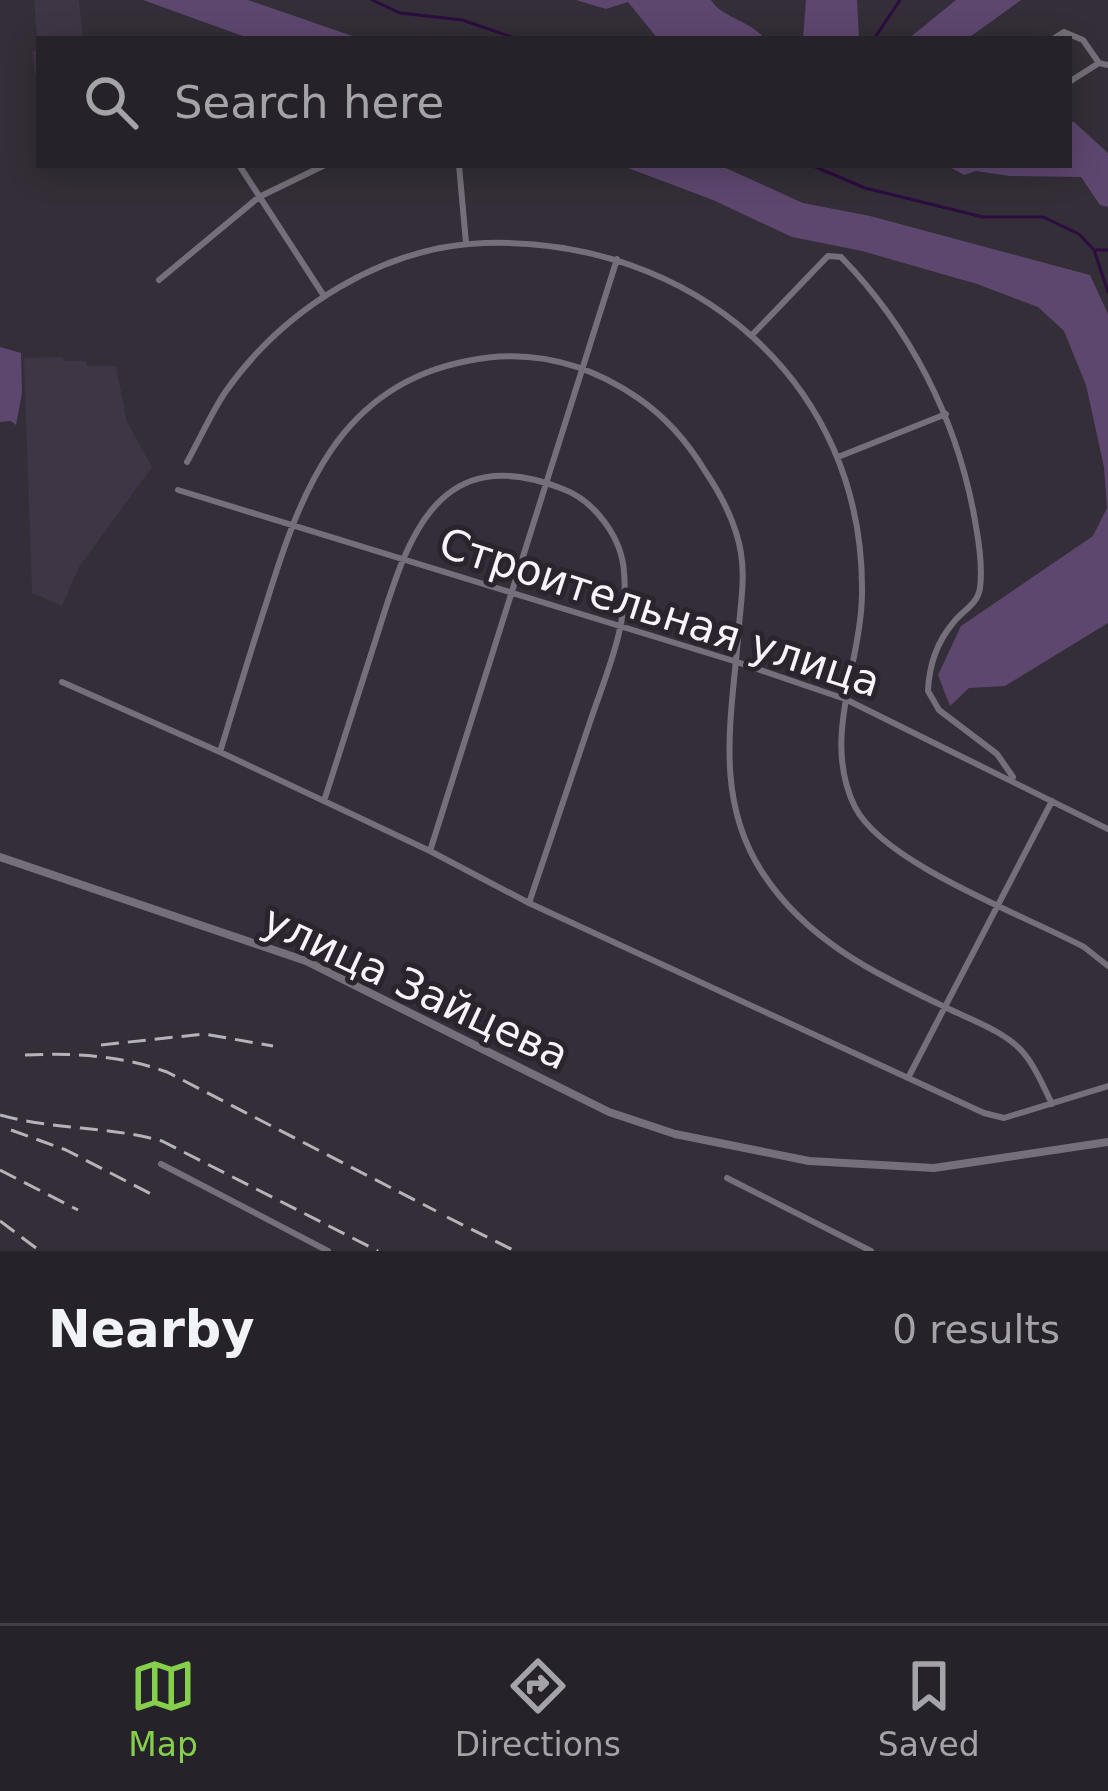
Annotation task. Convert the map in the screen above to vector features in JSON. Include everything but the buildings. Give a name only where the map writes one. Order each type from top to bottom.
[{"type":"street","points":[[1058,36],[1064,32],[1083,40],[1104,64],[1072,80]]},
{"type":"street","points":[[241,168],[324,296]]},
{"type":"street","points":[[159,280],[259,197],[319,168]]},
{"type":"street","points":[[459,168],[466,243]]},
{"type":"street","points":[[187,462],[223,395],[246,364],[324,296],[384,264],[466,243],[560,245],[617,258],[673,280],[714,304],[752,335],[798,387],[838,458],[853,512],[862,592],[858,645],[840,730],[846,781],[855,808],[890,848],[1084,947],[1108,966]]},
{"type":"street","points":[[752,335],[828,256],[841,257],[910,347],[946,414],[966,472],[981,586],[977,598],[938,645],[928,691],[939,710],[997,754],[1016,781]]},
{"type":"street","points":[[430,851],[617,258]]},
{"type":"street","points":[[220,752],[291,524],[309,482],[346,429],[398,386],[431,370],[469,360],[532,357],[585,367],[655,410],[684,438],[730,513],[744,585],[727,742],[728,776],[746,843],[761,872],[813,934],[990,1028],[1024,1053],[1052,1104]]},
{"type":"street","points":[[838,458],[946,414]]},
{"type":"street","points":[[324,801],[402,558],[427,511],[469,482],[498,476],[570,491],[590,505],[613,534],[625,572],[621,628],[529,904]]},
{"type":"street","name":"Строительная улица","points":[[178,490],[845,699],[1108,829]]},
{"type":"street","points":[[62,682],[984,1113],[1004,1118],[1108,1086]]},
{"type":"street","points":[[908,1078],[1052,801]]},
{"type":"street","name":"улица Зайцева","points":[[0,857],[306,961],[609,1112],[738,1150],[862,1167],[934,1168],[1108,1142]]},
{"type":"street","points":[[161,1164],[328,1251]]},
{"type":"street","points":[[727,1178],[871,1251]]},
{"type":"shaded area","points":[[34,0],[79,0],[83,36],[37,36]]},
{"type":"shaded area","points":[[143,0],[248,0],[352,36],[243,36]]},
{"type":"shaded area","points":[[576,0],[711,0],[762,36],[656,36],[628,2],[606,9]]},
{"type":"shaded area","points":[[806,0],[857,0],[859,36],[803,36]]},
{"type":"shaded area","points":[[956,0],[1021,0],[971,36],[912,36]]},
{"type":"shaded area","points":[[1074,122],[1108,153],[1108,207],[1100,205],[1081,177],[976,171],[964,175],[951,168],[1072,168]]},
{"type":"shaded area","points":[[628,168],[726,168],[803,203],[870,216],[1090,275],[1108,314],[1108,623],[1005,686],[969,688],[950,706],[938,675],[961,626],[1093,536],[1107,508],[1104,467],[1086,385],[1064,331],[1038,307],[977,284],[862,251],[792,237]]},
{"type":"shaded area","points":[[0,347],[21,353],[22,393],[16,425],[0,422]]},
{"type":"shaded area","points":[[63,357],[64,361],[86,361],[87,366],[116,366],[127,422],[152,467],[79,567],[62,606],[32,593],[24,358]]},
{"type":"waterway","points":[[372,0],[400,13],[462,20],[509,36]]},
{"type":"waterway","points":[[876,36],[900,0]]},
{"type":"waterway","points":[[818,168],[865,188],[983,217],[1043,217],[1079,234],[1094,250],[1108,250]]},
{"type":"waterway","points":[[1094,250],[1108,292]]},
{"type":"railway","points":[[101,1045],[204,1034],[273,1046]]},
{"type":"railway","points":[[25,1055],[97,1056],[167,1072],[436,1211]]},
{"type":"railway","points":[[0,1115],[162,1141],[378,1251]]},
{"type":"railway","points":[[11,1130],[66,1150],[151,1194]]},
{"type":"railway","points":[[0,1170],[78,1210]]},
{"type":"railway","points":[[447,1217],[515,1251]]},
{"type":"railway","points":[[0,1221],[40,1251]]}]
